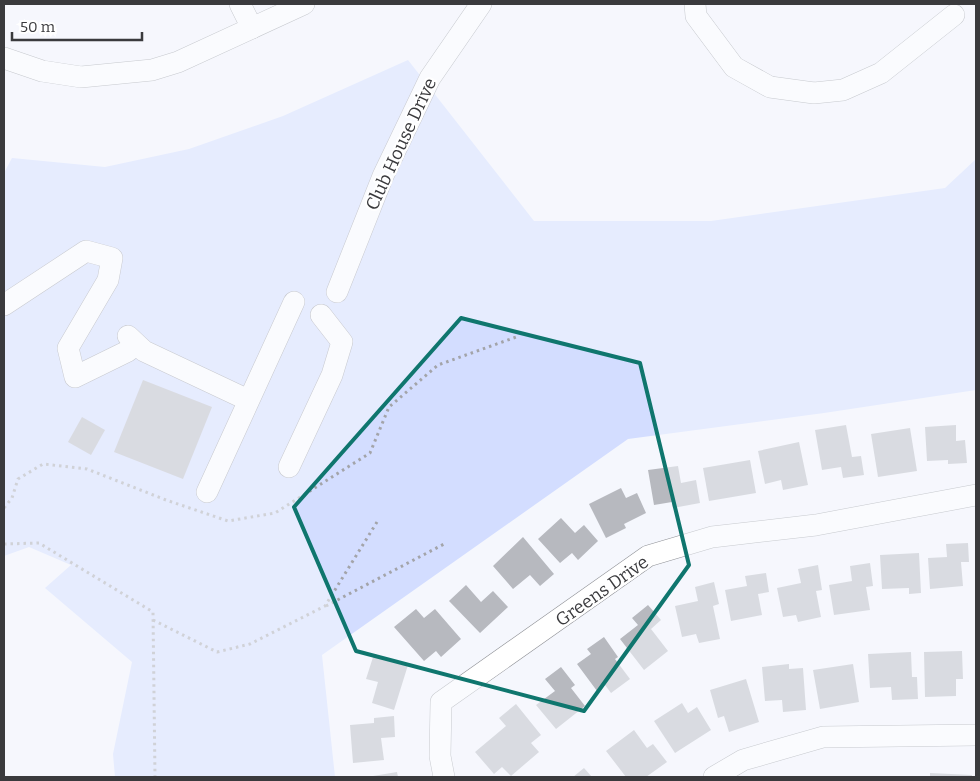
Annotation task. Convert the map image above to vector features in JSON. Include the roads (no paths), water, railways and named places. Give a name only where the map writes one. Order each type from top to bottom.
[{"type":"street","points":[[240,4],[252,28]]},
{"type":"street","points":[[4,58],[42,70],[81,77],[152,70],[178,62],[304,4]]},
{"type":"street","name":"Club House Drive","points":[[337,292],[383,176],[430,78],[480,4]]},
{"type":"street","points":[[695,4],[696,16],[734,67],[770,87],[814,93],[843,90],[881,73],[954,15]]},
{"type":"street","points":[[4,304],[86,251],[112,258],[108,280],[68,348],[75,377],[128,343],[248,400]]},
{"type":"street","points":[[207,492],[294,302]]},
{"type":"street","points":[[288,467],[332,376],[342,342],[321,315]]},
{"type":"street","name":"Greens Drive","points":[[444,777],[440,756],[441,702],[527,644],[648,556],[712,537],[816,525],[976,495]]},
{"type":"street","points":[[714,777],[744,760],[822,737],[976,735]]}]
